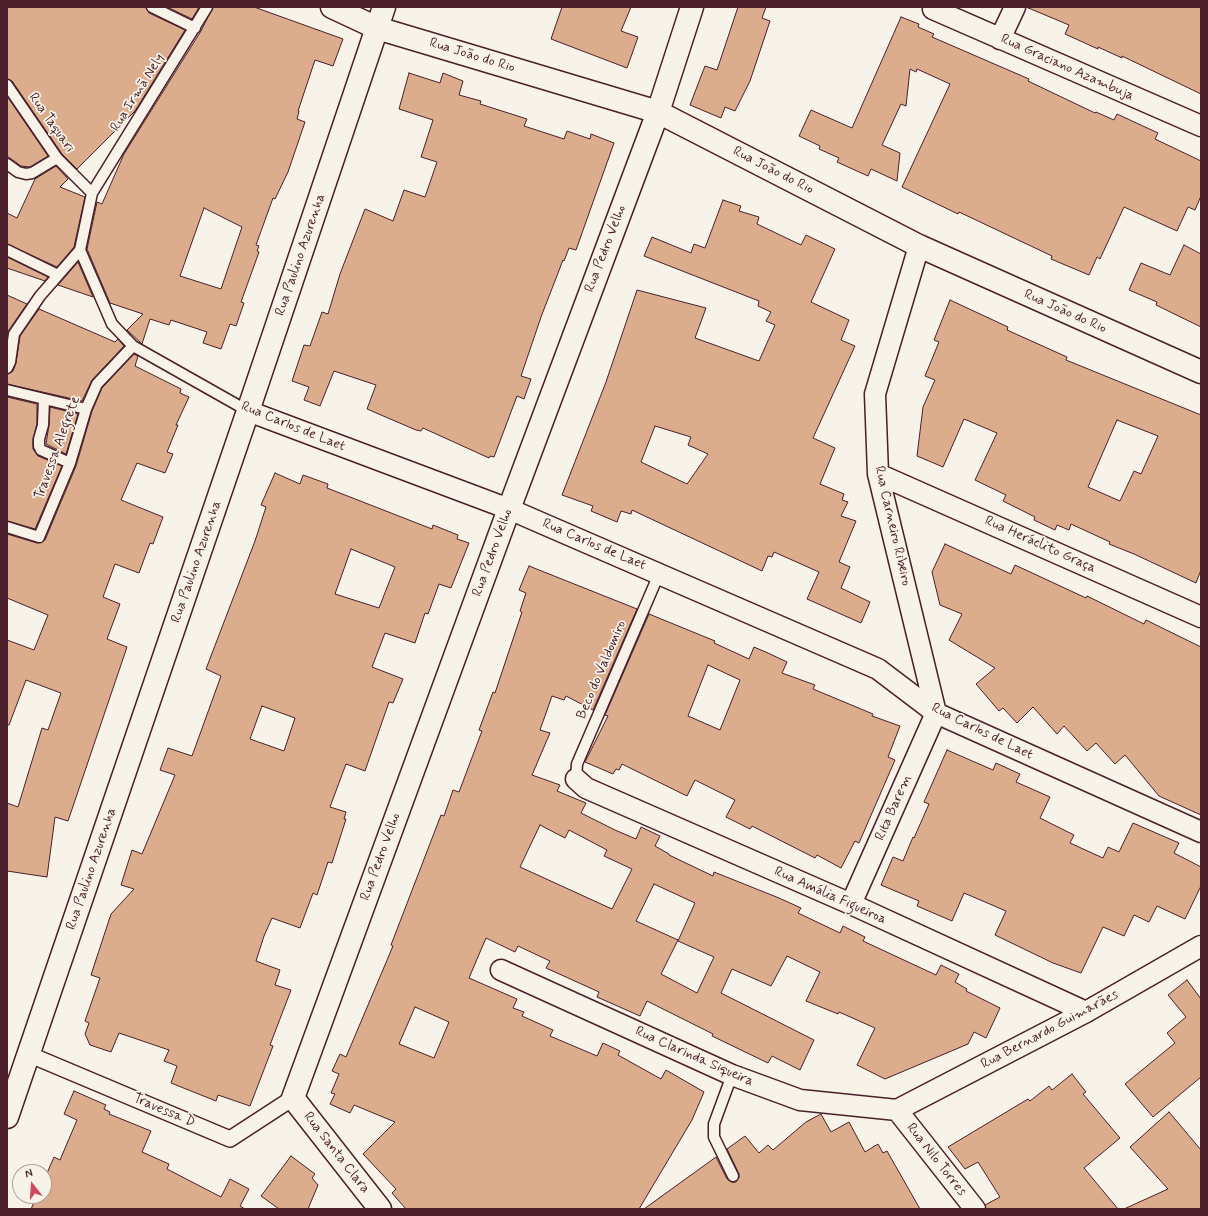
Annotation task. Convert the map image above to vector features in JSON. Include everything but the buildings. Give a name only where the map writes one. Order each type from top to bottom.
[{"type":"street","name":"Rua João do Rio","points":[[332,7],[377,28],[658,112],[918,246],[1201,372]]},
{"type":"street","name":"Rua Paulino Azurenha","points":[[7,1117],[384,7]]},
{"type":"street","name":"Rua Pedro Velho","points":[[293,1098],[509,508],[658,112],[692,7]]},
{"type":"street","points":[[1000,38],[1015,7]]},
{"type":"street","name":"Rua Graciano Azambuja","points":[[933,9],[1201,126]]},
{"type":"street","name":"Rua Carneiro Ribeiro","points":[[918,246],[875,394],[878,474],[936,713]]},
{"type":"street","name":"Rua Carlos de Laet","points":[[248,411],[509,508],[878,669],[936,713],[1201,832]]},
{"type":"street","name":"Rua Heráclito Graça","points":[[878,474],[1201,617]]},
{"type":"street","name":"Rita Barem","points":[[851,904],[936,713]]},
{"type":"street","name":"Rua Amália Figueiroa","points":[[576,779],[586,788],[851,904],[1086,1012]]},
{"type":"street","name":"Rua Bernardo Guimarães","points":[[897,1110],[1086,1012],[1201,946]]},
{"type":"street","name":"Rua Clarinda Siqueira","points":[[501,970],[732,1075],[800,1100],[897,1110]]},
{"type":"street","name":"Travessa D","points":[[28,1054],[230,1139],[293,1098]]},
{"type":"street","name":"Rua Santa Clara","points":[[293,1098],[380,1209]]},
{"type":"street","name":"Rua Nilo Torres","points":[[897,1110],[975,1209]]},
{"type":"lane","points":[[152,7],[195,28]]},
{"type":"lane","name":"Rua Irmã Nely","points":[[92,193],[207,7]]},
{"type":"lane","name":"Rua Taquari","points":[[7,85],[57,158],[92,193]]},
{"type":"lane","points":[[7,164],[18,172],[26,174],[57,158]]},
{"type":"lane","points":[[7,368],[10,362],[14,334],[40,296],[80,250],[92,193]]},
{"type":"lane","points":[[7,250],[58,275]]},
{"type":"lane","name":"Rua Carlos de Laet","points":[[80,250],[112,324],[133,346],[248,411]]},
{"type":"lane","name":"Travessa Alegrete","points":[[7,527],[39,538],[70,463],[86,409],[97,384],[133,346]]},
{"type":"lane","points":[[7,390],[86,409]]},
{"type":"lane","points":[[44,399],[43,425],[39,439],[39,446],[42,450],[70,463]]},
{"type":"lane","name":"Beco do Valdomiro","points":[[576,779],[577,764],[659,574]]},
{"type":"lane","points":[[732,1075],[714,1124],[714,1137],[733,1176]]}]
